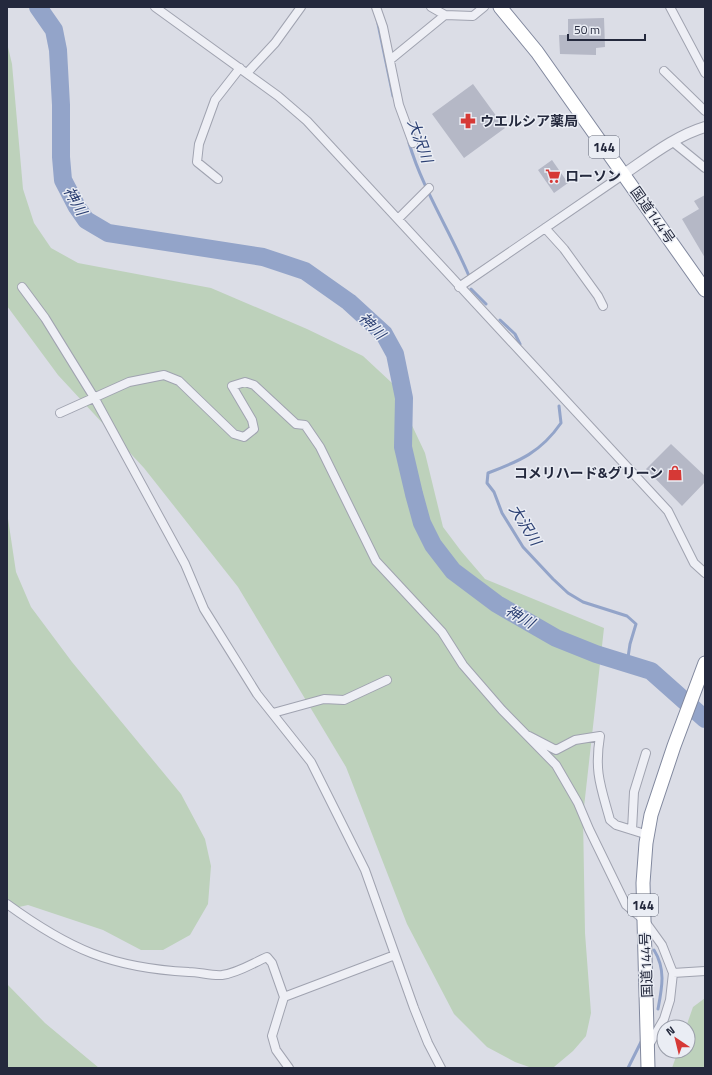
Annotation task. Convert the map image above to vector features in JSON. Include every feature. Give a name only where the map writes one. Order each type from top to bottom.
[{"type":"highway","name":"国道144号","points":[[500,7],[537,52],[705,290]]},
{"type":"highway","name":"国道144号","points":[[648,1068],[649,1046],[643,883],[648,835],[651,815],[704,664]]},
{"type":"street","points":[[154,7],[247,73],[293,108],[398,219],[668,512],[694,563],[705,574]]},
{"type":"street","points":[[247,73],[275,43],[301,7]]},
{"type":"street","points":[[376,7],[390,60],[399,106],[413,143]]},
{"type":"street","points":[[431,7],[445,15],[473,16],[484,7]]},
{"type":"street","points":[[670,7],[705,73]]},
{"type":"street","points":[[390,60],[445,15]]},
{"type":"street","points":[[218,179],[197,162],[199,144],[215,100],[240,68]]},
{"type":"street","points":[[664,71],[705,111]]},
{"type":"street","points":[[459,286],[673,142],[695,130],[705,127]]},
{"type":"street","points":[[673,142],[705,168]]},
{"type":"street","points":[[398,219],[427,190]]},
{"type":"street","points":[[545,228],[564,249],[598,296],[602,306]]},
{"type":"street","points":[[22,287],[45,318],[95,399],[185,564],[204,609],[257,694],[274,713],[311,762],[365,870],[428,1043],[441,1068]]},
{"type":"street","points":[[60,413],[95,399],[129,382],[164,375],[179,381],[234,434],[244,437],[254,429],[252,420],[232,386],[245,382],[254,385],[296,424],[306,425],[320,447],[376,561],[442,632],[463,665],[524,734],[556,765],[567,781],[626,905],[644,920],[662,945],[673,973],[670,1000],[664,1019],[649,1046]]},
{"type":"street","points":[[274,713],[324,699],[344,700],[387,680]]},
{"type":"street","points":[[524,734],[556,750],[575,740],[600,736],[596,758],[598,776],[610,820],[616,825],[648,835]]},
{"type":"street","points":[[632,830],[634,792],[646,753]]},
{"type":"street","points":[[7,904],[60,940],[93,955],[128,965],[160,971],[221,975],[234,972],[267,956],[272,963],[284,997],[272,1036],[276,1050],[289,1068]]},
{"type":"street","points":[[284,997],[395,955]]},
{"type":"street","points":[[673,973],[705,970]]},
{"type":"green space","points":[[7,43],[12,64],[23,189],[34,223],[51,248],[78,263],[211,288],[307,329],[363,356],[392,383],[425,453],[443,527],[485,579],[604,628],[583,816],[585,933],[591,1013],[586,1036],[573,1051],[554,1067],[532,1068],[515,1062],[487,1047],[454,1014],[407,924],[346,767],[238,587],[144,468],[58,375],[7,306]]},
{"type":"green space","points":[[7,512],[16,572],[31,607],[72,662],[181,794],[205,839],[211,866],[208,904],[190,935],[163,950],[141,950],[103,930],[28,905],[10,909],[7,912]]},
{"type":"green space","points":[[7,984],[45,1023],[99,1068],[7,1068]]},
{"type":"green space","points":[[705,998],[705,1068],[672,1068],[675,1059],[696,1059],[696,1019],[689,1019],[693,1007]]},
{"type":"building","points":[[604,18],[605,47],[596,48],[596,55],[560,54],[559,35],[568,35],[568,19]]},
{"type":"building","name":"ウエルシア薬局","points":[[473,84],[505,128],[464,158],[432,114]]},
{"type":"building","name":"ローソン","points":[[552,160],[568,183],[554,193],[538,170]]},
{"type":"building","points":[[705,195],[705,258],[682,219],[699,209],[694,201]]},
{"type":"building","name":"コメリハード&グリーン","points":[[671,444],[705,476],[705,482],[682,506],[646,469]]},
{"type":"waterway","name":"神川","points":[[38,7],[54,30],[58,50],[63,180],[77,207],[86,220],[108,233],[263,257],[305,271],[349,302],[384,334],[395,354],[404,398],[403,447],[414,494],[422,523],[433,545],[453,571],[497,604],[556,638],[596,654],[651,671],[705,719]]},
{"type":"waterway","name":"大沢川","points":[[377,19],[393,96]]},
{"type":"waterway","name":"大沢川","points":[[409,143],[429,194],[469,276]]},
{"type":"waterway","name":"大沢川","points":[[471,289],[486,304]]},
{"type":"waterway","name":"大沢川","points":[[500,320],[515,334],[520,344]]},
{"type":"waterway","name":"大沢川","points":[[559,406],[561,423],[546,441],[520,460],[488,473],[487,483],[494,492],[502,513],[523,547],[553,579],[568,593],[583,602],[627,616],[636,624],[630,644],[627,664]]},
{"type":"waterway","points":[[654,950],[658,957],[662,971],[662,986],[658,1009]]},
{"type":"waterway","points":[[628,1068],[642,1040]]},
{"type":"place","name":"ウエルシア薬局","points":[[468,121]]},
{"type":"place","name":"ローソン","points":[[553,176]]},
{"type":"place","name":"コメリハード&グリーン","points":[[675,473]]}]
